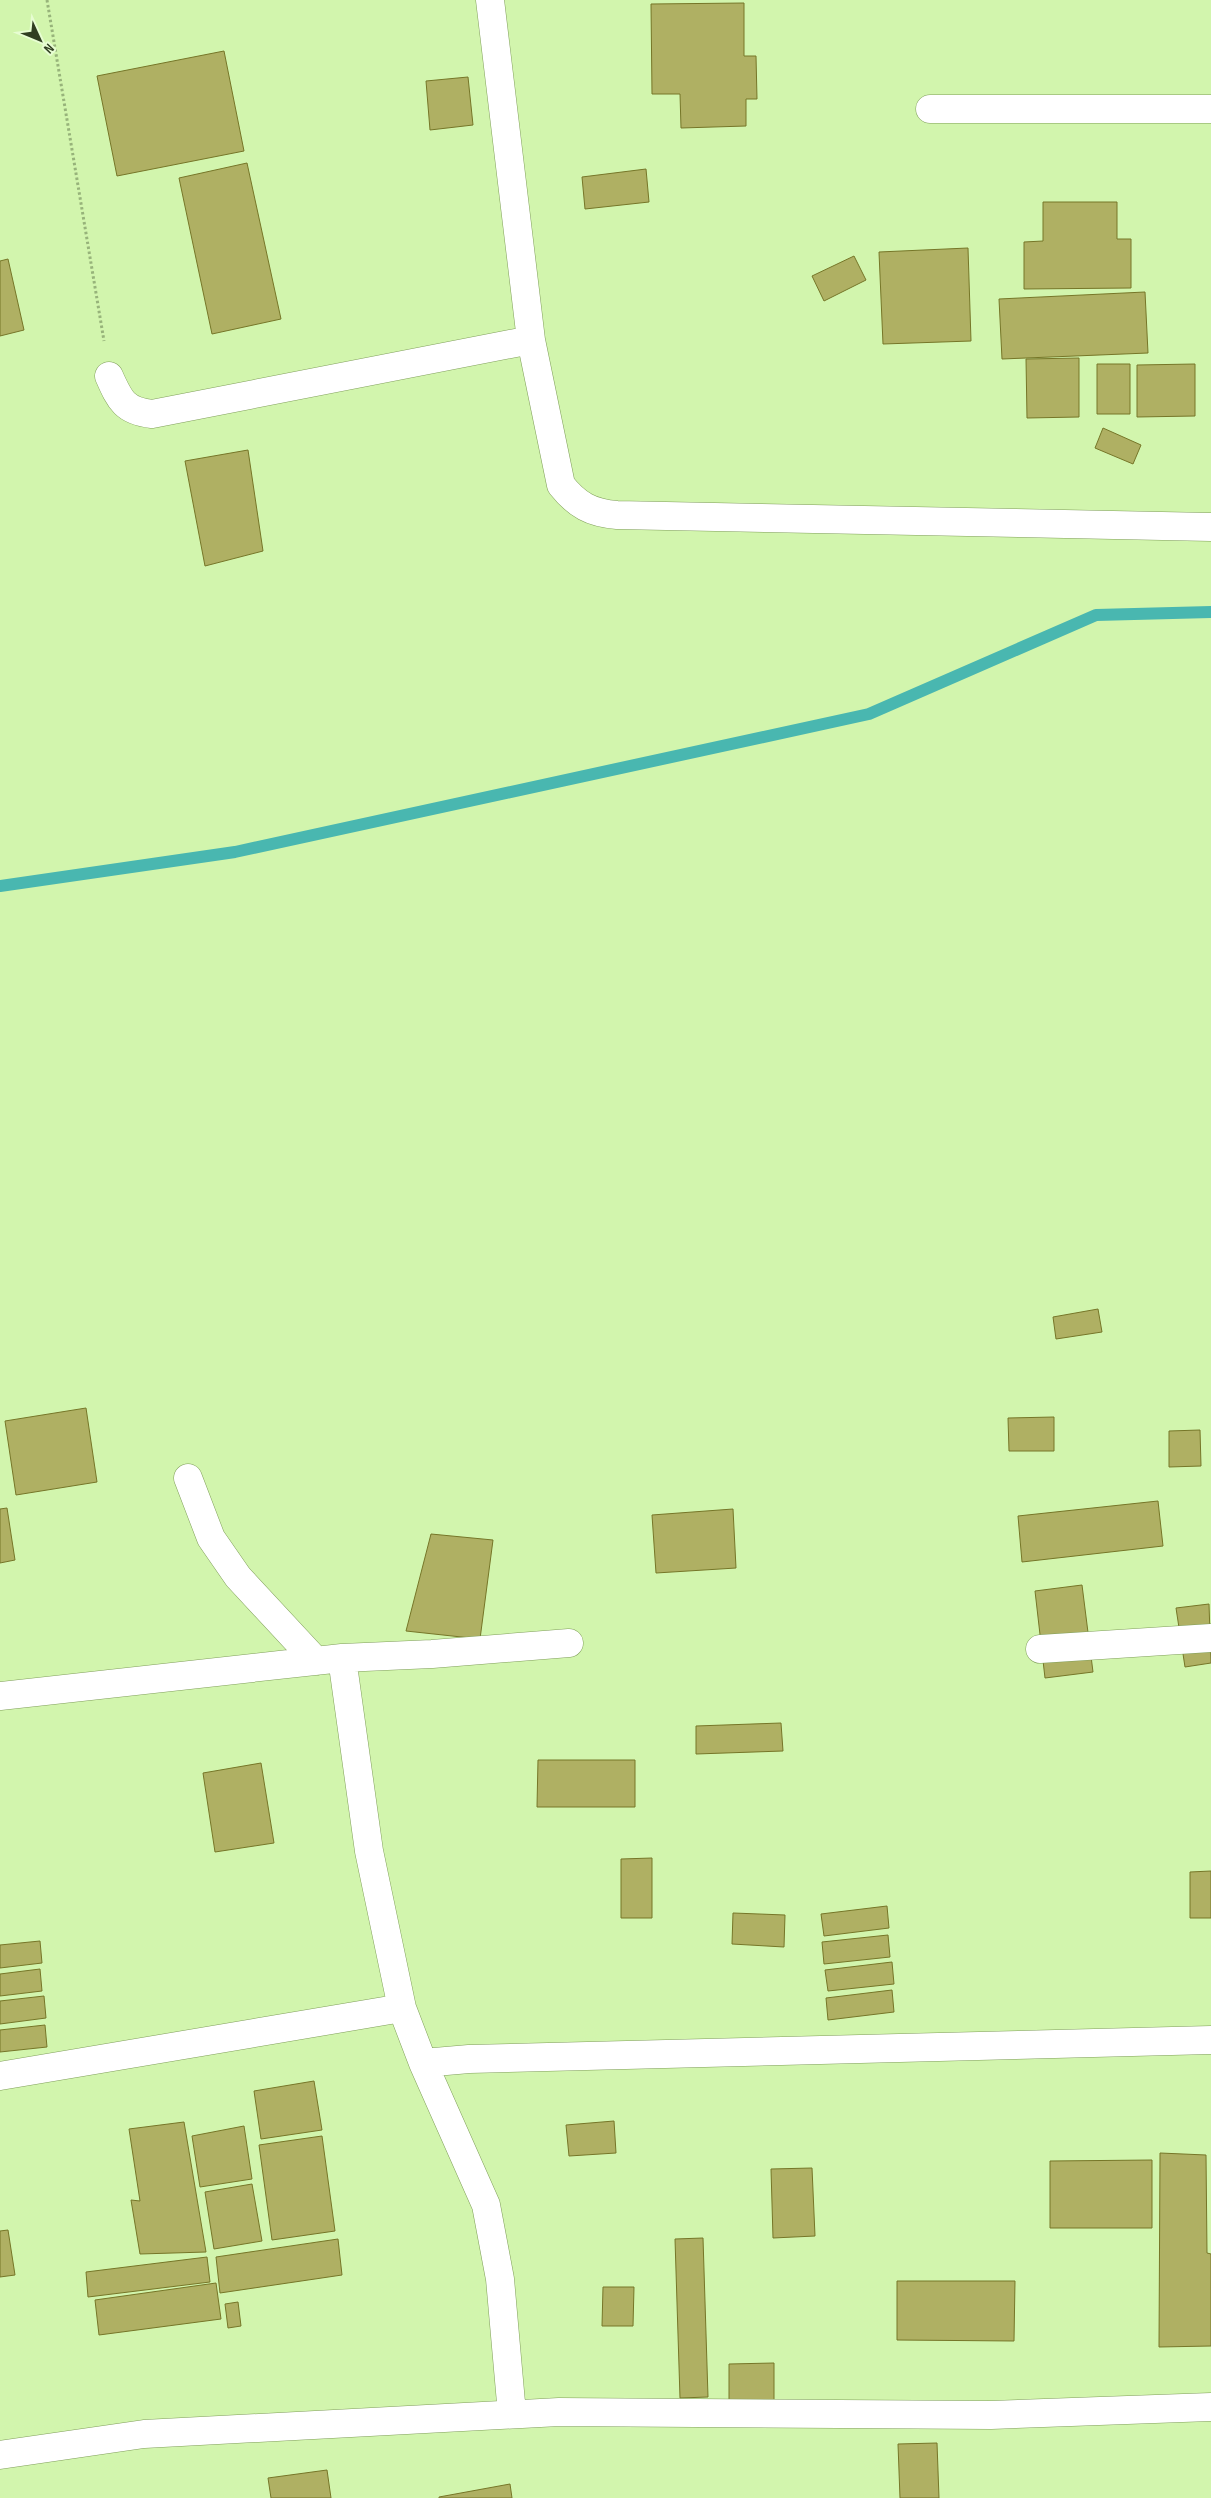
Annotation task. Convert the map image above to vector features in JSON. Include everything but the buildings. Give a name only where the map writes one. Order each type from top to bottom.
[{"type":"street","points":[[490,0],[531,340],[561,484],[572,500],[598,513],[1211,526]]},
{"type":"street","points":[[930,108],[1211,109]]},
{"type":"street","points":[[109,376],[118,397],[133,412],[152,414],[531,340]]},
{"type":"street","points":[[188,1478],[212,1538],[238,1577],[329,1659],[402,2008],[423,2063],[486,2206],[500,2279],[512,2414]]},
{"type":"street","points":[[1040,1649],[1211,1638]]},
{"type":"street","points":[[0,1696],[329,1659],[432,1654],[569,1643]]},
{"type":"street","points":[[0,2076],[402,2008]]},
{"type":"street","points":[[423,2063],[469,2059],[1211,2040]]},
{"type":"street","points":[[0,2455],[144,2434],[559,2412],[991,2415],[1211,2407]]},
{"type":"path","points":[[47,0],[109,376]]},
{"type":"waterway","points":[[0,886],[235,852],[869,714],[1096,615],[1211,612]]}]
